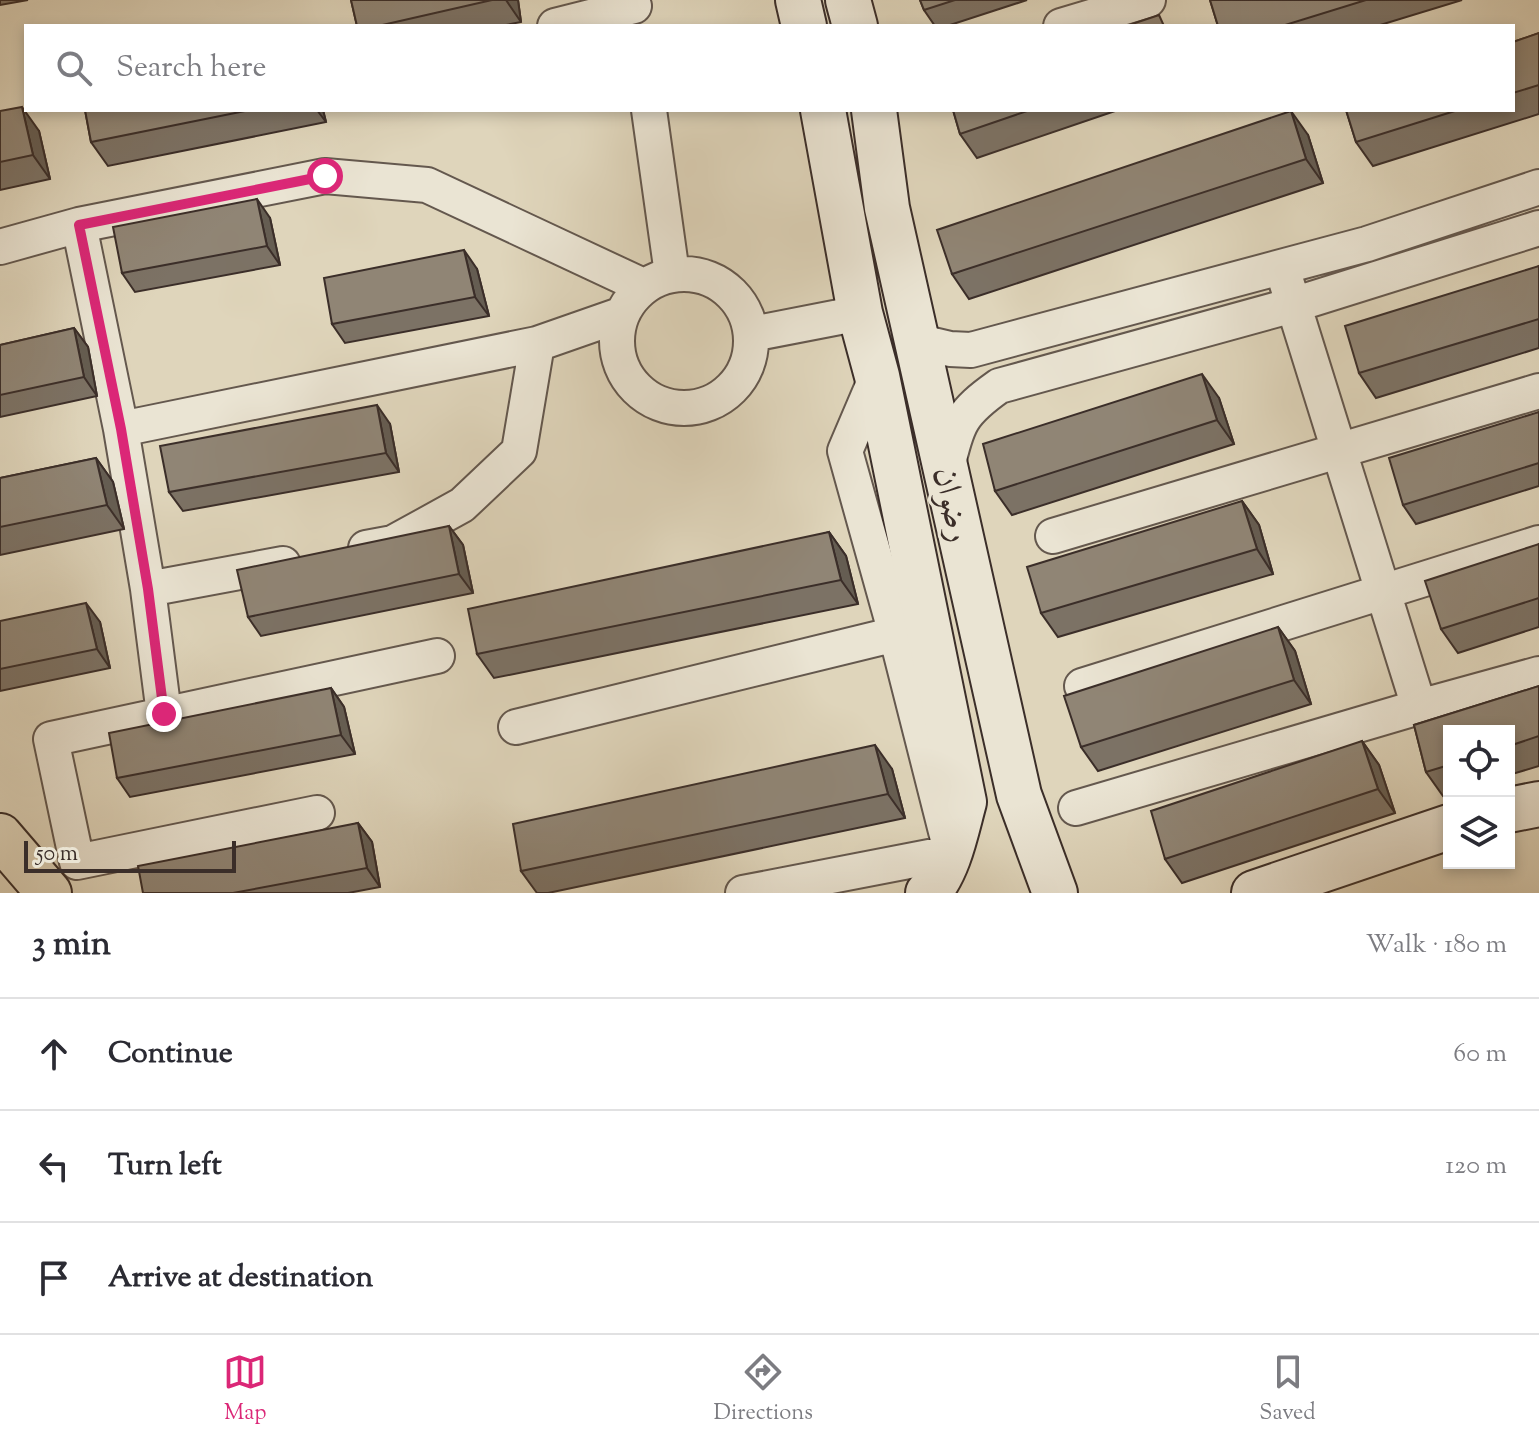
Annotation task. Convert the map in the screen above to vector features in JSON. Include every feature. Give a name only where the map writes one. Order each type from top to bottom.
[{"type":"highway","points":[[0,836],[49,893]]},
{"type":"main road","points":[[798,0],[804,24]]},
{"type":"main road","points":[[848,0],[854,24]]},
{"type":"main road","name":"رضوان","points":[[823,112],[860,313],[877,376],[964,802],[950,852],[934,887],[928,893]]},
{"type":"main road","name":"رضوان","points":[[874,112],[887,208],[1019,795],[1055,893]]},
{"type":"main road","points":[[964,802],[978,819],[993,823],[1007,814],[1019,795]]},
{"type":"main road","points":[[1515,809],[1539,804]]},
{"type":"main road","points":[[1254,893],[1443,829]]},
{"type":"street","points":[[1068,24],[1148,0]]},
{"type":"street","points":[[566,24],[635,11]]},
{"type":"street","points":[[649,112],[658,280]]},
{"type":"street","points":[[0,247],[79,225],[325,176],[427,185],[658,280],[709,277],[738,300],[752,334],[745,375],[714,403],[674,410],[636,392],[616,356],[620,315],[630,299],[658,280]]},
{"type":"street","points":[[916,341],[950,349],[971,350],[1367,244],[1539,187]]},
{"type":"street","points":[[79,225],[121,429],[148,589],[164,714]]},
{"type":"street","points":[[947,468],[955,431],[974,404],[999,386],[1293,305],[1539,228]]},
{"type":"street","points":[[1282,268],[1419,707]]},
{"type":"street","points":[[752,334],[860,313]]},
{"type":"street","points":[[121,429],[537,344],[620,315]]},
{"type":"street","points":[[148,589],[393,543],[462,505],[519,451],[537,344]]},
{"type":"street","points":[[743,893],[950,852],[896,634],[845,451],[877,376]]},
{"type":"street","points":[[1053,536],[1539,391]]},
{"type":"street","points":[[1082,686],[1539,543]]},
{"type":"street","points":[[516,727],[896,634]]},
{"type":"street","points":[[317,813],[77,862],[51,739],[437,656]]},
{"type":"street","points":[[1076,808],[1539,674]]},
{"type":"building","points":[[351,0],[492,0],[387,24],[357,24]]},
{"type":"building","points":[[920,0],[955,0],[924,10]]},
{"type":"building","points":[[1210,0],[1366,0],[1288,24],[1217,24]]},
{"type":"building","points":[[1159,15],[1163,24],[1132,24]]},
{"type":"building","points":[[1539,33],[1539,85],[1515,92],[1515,41]]},
{"type":"building","points":[[22,107],[33,155],[0,162],[0,111]]},
{"type":"building","points":[[85,112],[240,112],[91,142]]},
{"type":"building","points":[[954,112],[1024,112],[960,134]]},
{"type":"building","points":[[1288,112],[1291,112],[1306,159],[952,274],[937,230]]},
{"type":"building","points":[[1347,112],[1452,112],[1356,142]]},
{"type":"building","points":[[257,199],[267,246],[122,273],[113,227]]},
{"type":"building","points":[[464,250],[475,297],[332,324],[324,278]]},
{"type":"building","points":[[1539,266],[1539,319],[1359,373],[1345,326]]},
{"type":"building","points":[[74,328],[84,377],[0,395],[0,345]]},
{"type":"building","points":[[1202,374],[1217,420],[995,491],[983,444]]},
{"type":"building","points":[[377,405],[386,453],[169,492],[160,446]]},
{"type":"building","points":[[1539,412],[1539,463],[1403,505],[1389,458]]},
{"type":"building","points":[[96,458],[107,505],[0,527],[0,478]]},
{"type":"building","points":[[1242,501],[1257,549],[1041,613],[1027,567]]},
{"type":"building","points":[[449,526],[459,574],[248,617],[237,570]]},
{"type":"building","points":[[829,532],[841,580],[477,654],[468,609]]},
{"type":"building","points":[[1539,544],[1539,598],[1441,629],[1425,581]]},
{"type":"building","points":[[86,603],[97,649],[0,669],[0,621]]},
{"type":"building","points":[[1278,627],[1294,680],[1081,747],[1064,696]]},
{"type":"building","points":[[1539,686],[1539,736],[1515,744],[1515,725],[1443,725],[1443,767],[1426,772],[1414,725]]},
{"type":"building","points":[[331,688],[341,735],[117,778],[109,733]]},
{"type":"building","points":[[1362,741],[1378,789],[1165,859],[1151,811]]},
{"type":"building","points":[[875,745],[888,794],[521,871],[513,824]]},
{"type":"building","points":[[358,823],[367,868],[233,893],[143,893],[138,866]]},
{"type":"route","points":[[164,714],[148,589],[121,429],[79,225],[325,176]]}]
